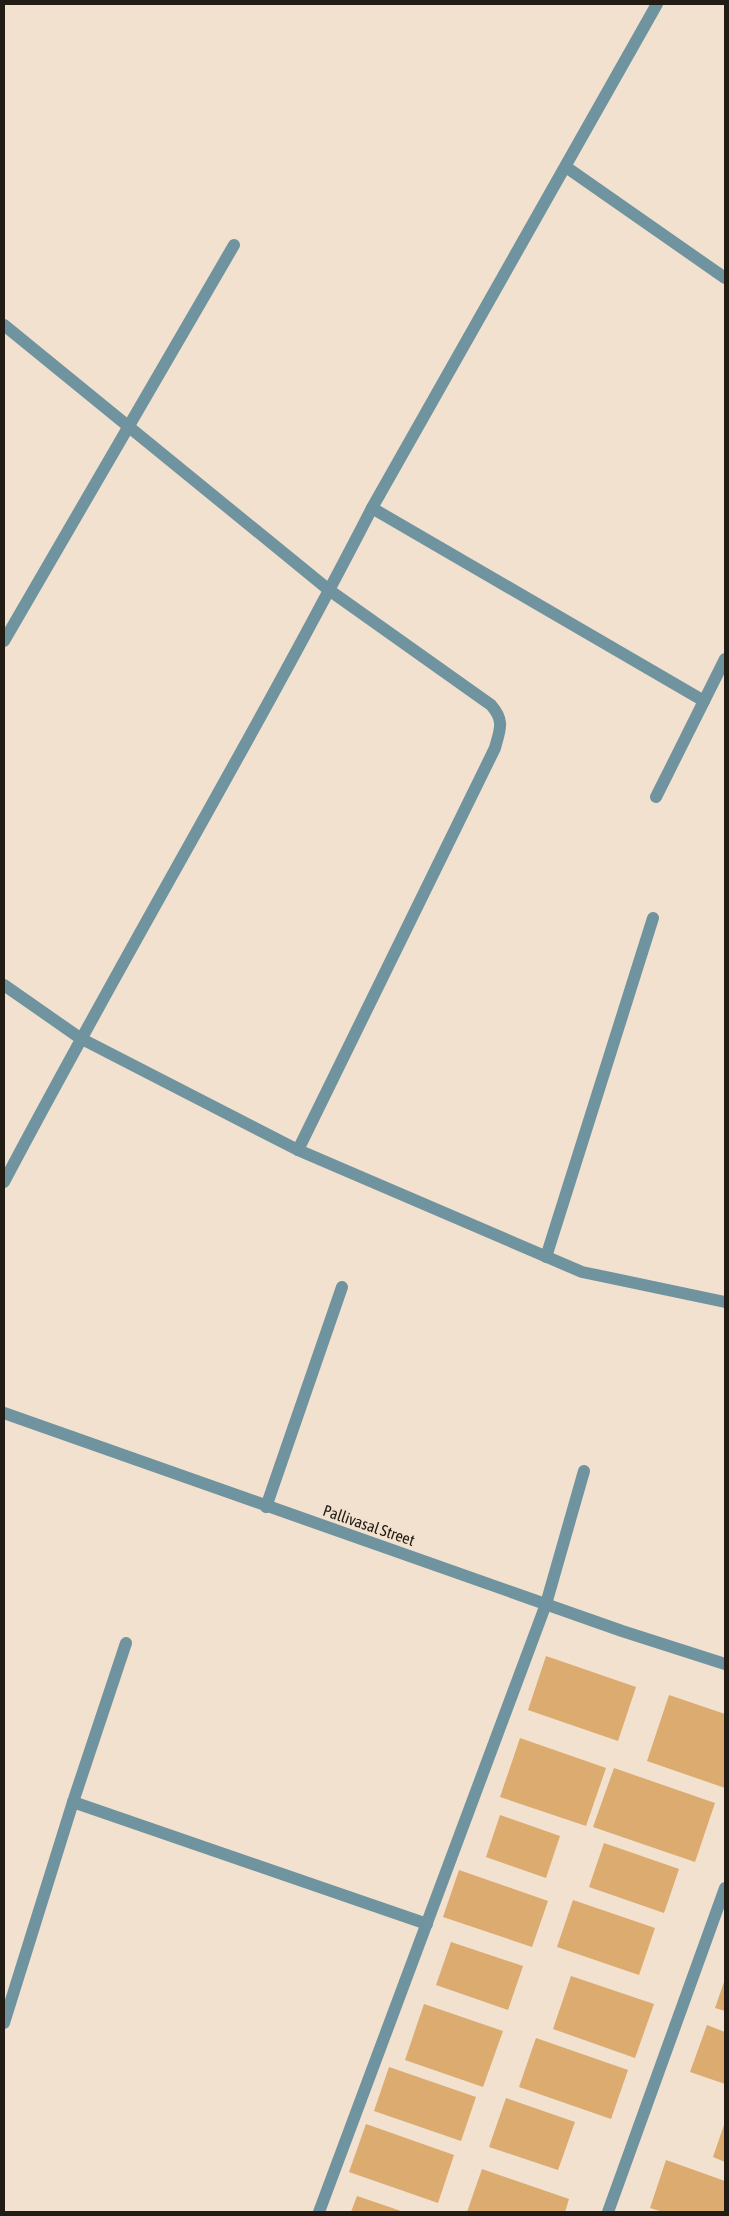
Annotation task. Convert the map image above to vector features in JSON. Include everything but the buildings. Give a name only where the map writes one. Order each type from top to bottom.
[{"type":"street","points":[[4,1182],[80,1038],[330,590],[372,508],[657,4]]},
{"type":"street","points":[[566,167],[725,278]]},
{"type":"street","points":[[4,641],[234,245]]},
{"type":"street","points":[[4,325],[330,590],[491,705],[499,714],[500,727],[495,748],[298,1150]]},
{"type":"street","points":[[372,508],[704,701]]},
{"type":"street","points":[[656,797],[725,659]]},
{"type":"street","points":[[546,1257],[652,918]]},
{"type":"street","points":[[4,985],[80,1038],[298,1150],[582,1272],[725,1302]]},
{"type":"street","points":[[266,1507],[342,1287]]},
{"type":"street","name":"Pallivasal Street","points":[[4,1413],[266,1507],[725,1664]]},
{"type":"street","points":[[319,2212],[546,1604],[584,1471]]},
{"type":"street","points":[[4,2023],[73,1802],[126,1643]]},
{"type":"street","points":[[73,1802],[427,1924]]},
{"type":"street","points":[[608,2212],[725,1888]]}]
